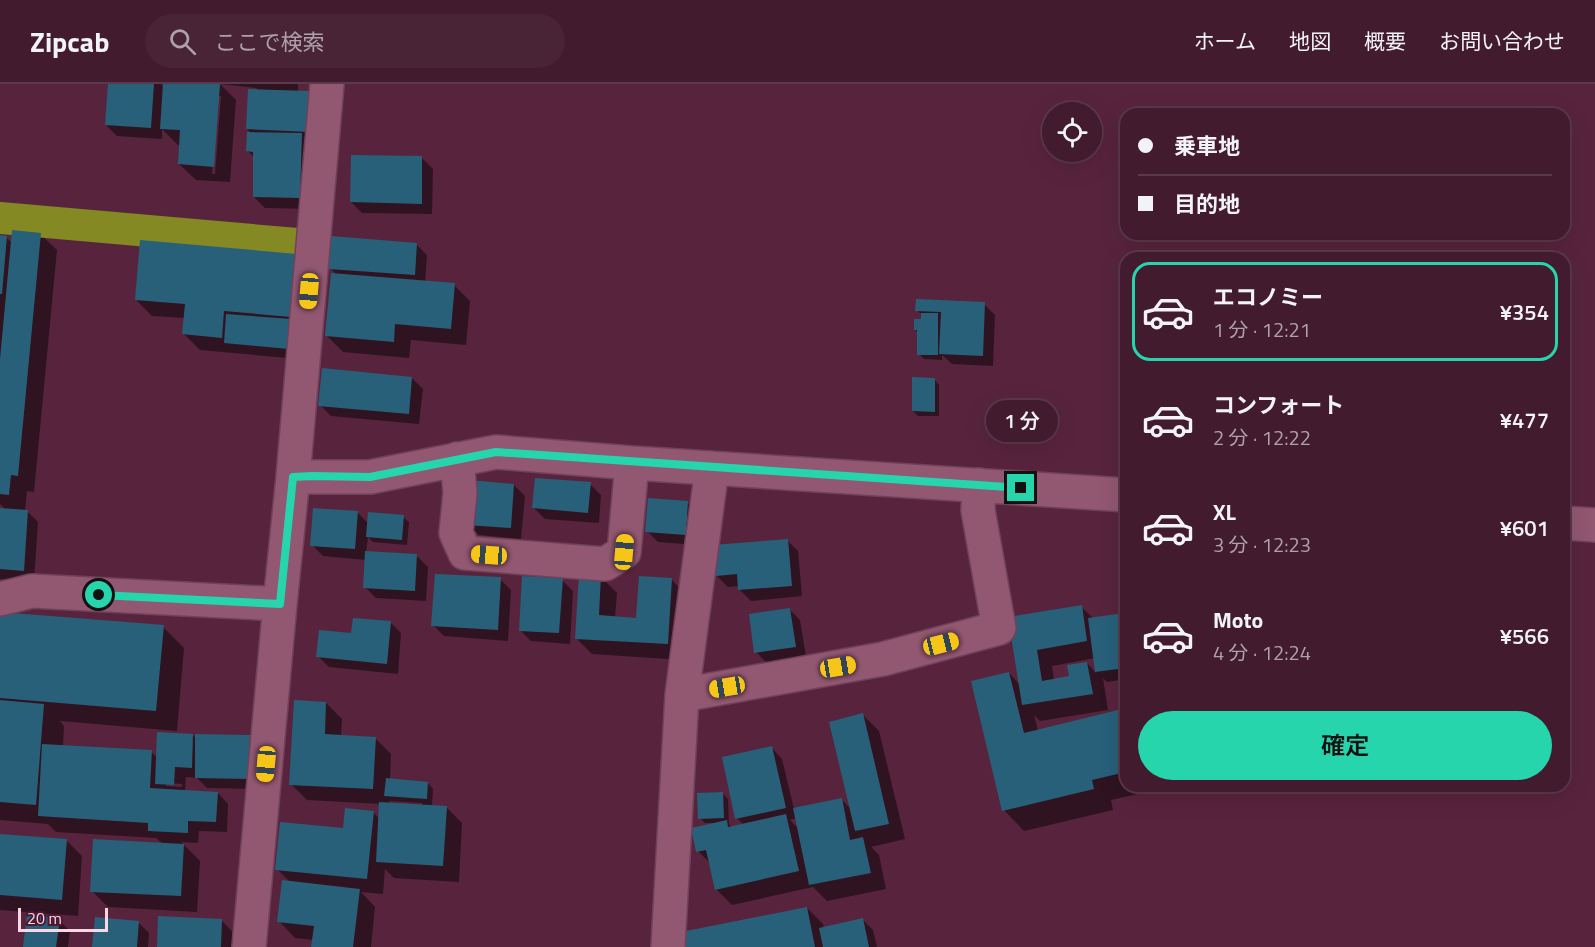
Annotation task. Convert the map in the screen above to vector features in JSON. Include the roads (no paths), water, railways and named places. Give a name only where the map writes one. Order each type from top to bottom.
[{"type":"street","points":[[249,947],[327,84]]},
{"type":"street","points":[[293,477],[370,477],[496,452],[1120,495]]},
{"type":"street","points":[[457,459],[460,493],[456,533],[465,553],[604,564],[624,552],[632,463]]},
{"type":"street","points":[[669,947],[682,695],[712,468]]},
{"type":"street","points":[[682,695],[883,659],[999,628],[978,510],[979,485]]},
{"type":"street","points":[[1570,523],[1595,525]]},
{"type":"street","points":[[0,599],[32,591],[280,604]]},
{"type":"waterway","points":[[0,218],[297,244]]}]
